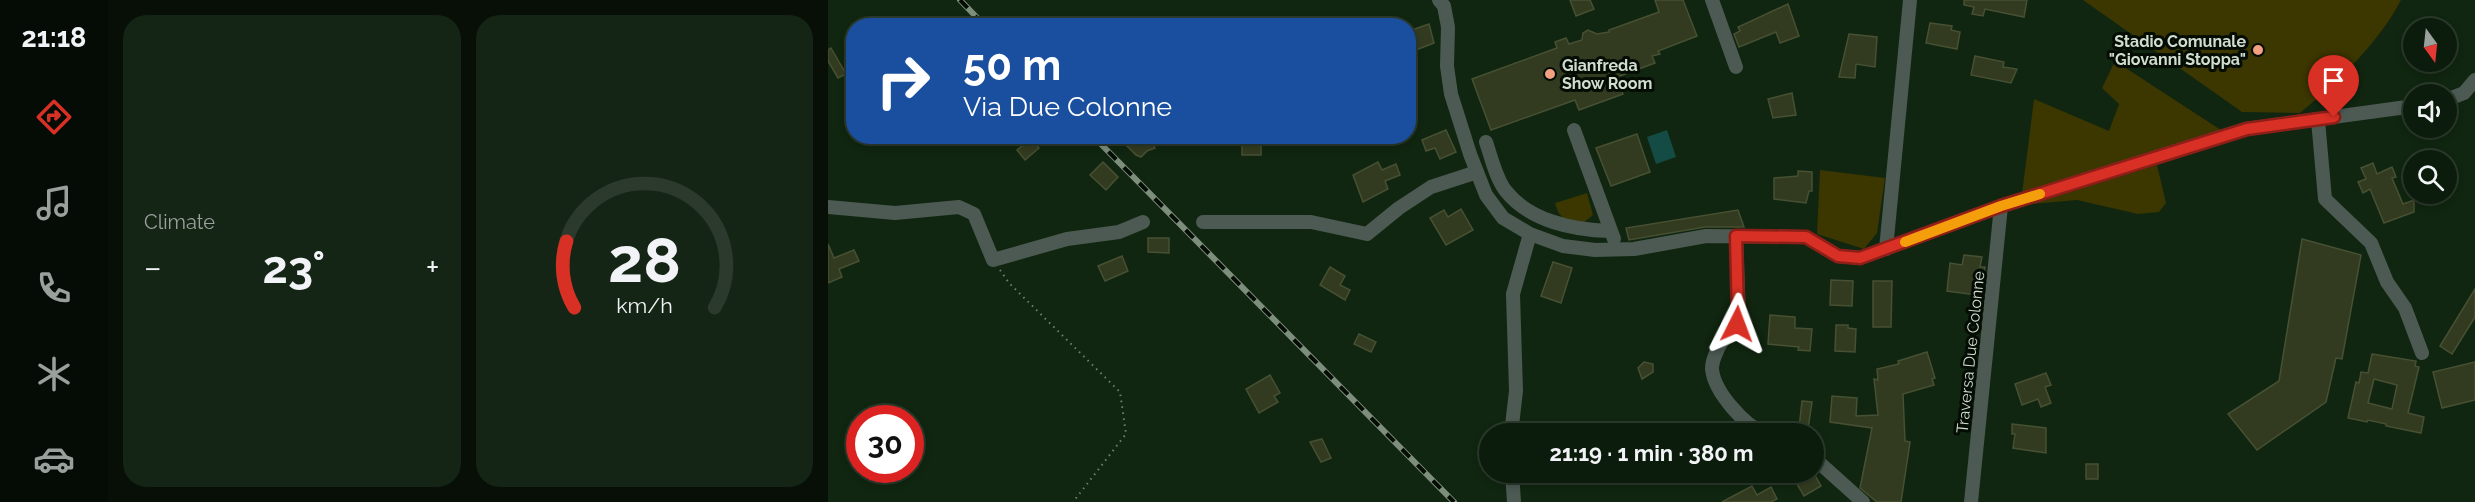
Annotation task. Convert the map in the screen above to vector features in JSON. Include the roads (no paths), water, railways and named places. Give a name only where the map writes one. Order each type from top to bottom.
[{"type":"street","points":[[1439,0],[1443,6],[1448,27],[1447,66],[1450,94],[1486,195],[1503,218],[1530,234],[1563,246],[1595,250],[1706,236],[1806,237],[1838,256],[1860,258],[2001,206],[2247,129],[2403,108]]},
{"type":"street","points":[[1712,0],[1736,67]]},
{"type":"street","points":[[1886,249],[1910,0]]},
{"type":"street","points":[[2457,95],[2464,93],[2475,80]]},
{"type":"street","points":[[2318,120],[2325,199],[2371,243],[2387,282],[2405,308],[2422,353]]},
{"type":"street","points":[[1574,130],[1617,249]]},
{"type":"street","points":[[1486,142],[1504,188],[1523,208],[1566,227],[1610,231]]},
{"type":"street","points":[[1203,222],[1311,222],[1367,234],[1399,208],[1431,187],[1476,172]]},
{"type":"street","name":"Traversa Due Colonne","points":[[1971,502],[2001,206]]},
{"type":"street","points":[[828,207],[895,213],[959,207],[974,214],[993,260],[1067,239],[1119,232],[1143,222]]},
{"type":"street","points":[[1512,423],[1516,391],[1513,294],[1530,234]]},
{"type":"street","points":[[1736,236],[1737,324],[1718,347],[1712,370],[1720,390],[1747,423]]},
{"type":"street","points":[[1824,467],[1863,502]]},
{"type":"street","points":[[1513,483],[1514,502]]},
{"type":"water","points":[[1667,130],[1676,157],[1656,164],[1647,137]]},
{"type":"railway","points":[[960,0],[977,18]]},
{"type":"railway","points":[[1101,144],[1454,502]]},
{"type":"place","name":"Stadio Comunale \"Giovanni Stoppa\"","points":[[2258,50]]},
{"type":"place","name":"Gianfreda Show Room","points":[[1550,74]]}]
